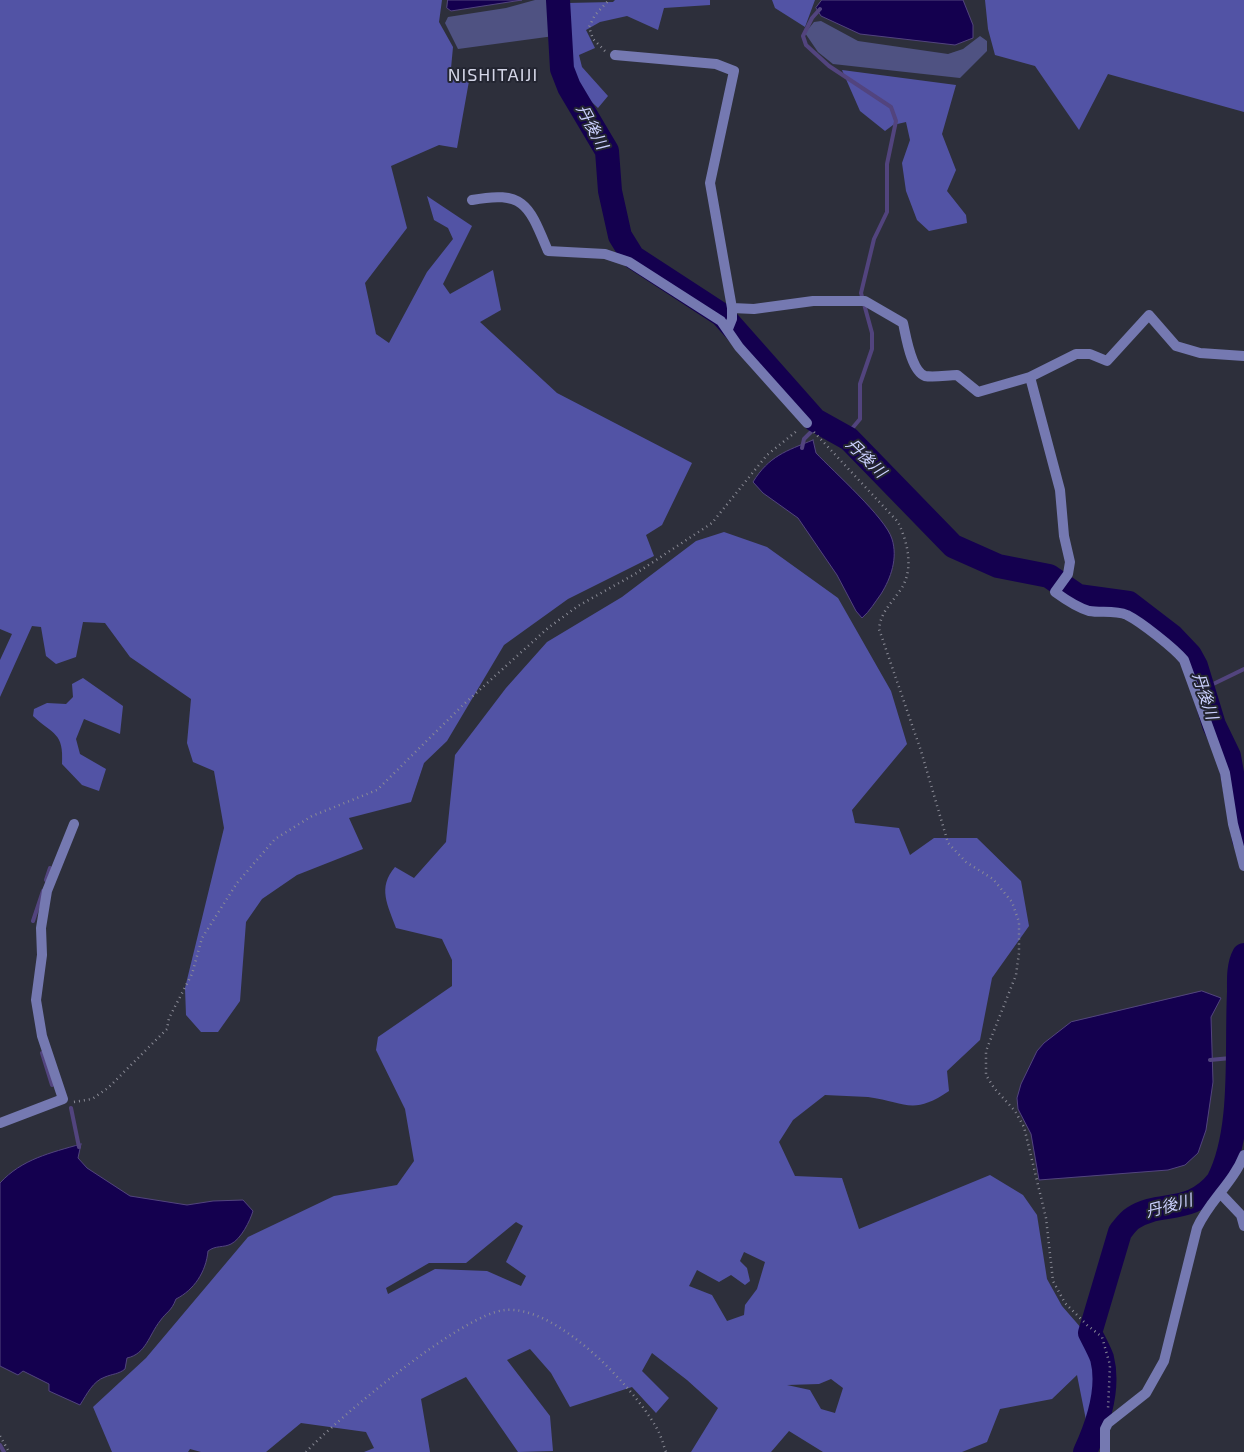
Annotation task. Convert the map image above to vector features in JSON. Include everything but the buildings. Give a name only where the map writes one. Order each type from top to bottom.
[{"type":"street","points":[[615,55],[716,64],[734,71],[710,183],[732,308],[730,324],[740,347],[806,423]]},
{"type":"street","points":[[472,200],[495,196],[506,197],[518,202],[532,212],[548,251],[605,254],[629,262],[721,321],[730,324]]},
{"type":"street","points":[[732,308],[754,310],[813,301],[862,300],[902,323],[914,366],[919,372],[926,376],[957,375],[978,392],[1030,377],[1076,354],[1090,354],[1107,360],[1149,315],[1176,346],[1200,353],[1244,356]]},
{"type":"street","points":[[1030,377],[1060,490],[1064,536],[1070,562],[1068,574],[1055,592],[1075,606],[1090,611],[1117,612],[1127,615],[1177,652],[1184,660],[1225,774],[1233,824],[1244,866]]},
{"type":"street","points":[[0,1123],[63,1099],[42,1036],[36,1000],[42,955],[41,928],[47,892],[74,824]]},
{"type":"street","points":[[1106,1452],[1105,1429],[1108,1423],[1146,1393],[1164,1362],[1197,1228],[1203,1214],[1234,1177],[1244,1155]]},
{"type":"street","points":[[1220,1194],[1241,1215],[1244,1226]]},
{"type":"path","points":[[609,0],[595,15],[589,27],[592,39],[603,50],[615,55]]},
{"type":"path","points":[[63,1099],[73,1102],[92,1099],[108,1088],[167,1029],[169,1018],[192,974],[202,938],[237,883],[275,839],[312,816],[377,790],[458,711],[548,628],[578,606],[635,574],[712,523],[767,455],[806,423]]},
{"type":"path","points":[[816,434],[898,522],[905,537],[910,557],[907,571],[901,590],[880,616],[879,629],[921,751],[948,843],[966,862],[993,879],[1012,902],[1019,922],[1019,954],[1016,975],[986,1051],[986,1075],[994,1088],[1015,1111],[1024,1127],[1046,1218],[1053,1281],[1066,1303],[1087,1326],[1096,1330],[1102,1337],[1110,1365],[1108,1423]]},
{"type":"path","points":[[306,1452],[412,1362],[460,1329],[492,1313],[506,1310],[536,1315],[554,1325],[581,1342],[614,1371],[656,1428],[666,1452]]},
{"type":"path","points":[[0,1436],[9,1452]]},
{"type":"shaded area","points":[[0,0],[442,0],[439,22],[453,47],[450,79],[469,81],[457,148],[439,145],[391,166],[407,228],[365,283],[376,334],[389,343],[427,272],[453,239],[448,228],[434,220],[427,196],[472,226],[443,284],[450,294],[493,270],[501,310],[480,322],[557,393],[692,463],[662,525],[646,535],[654,556],[568,599],[504,645],[447,741],[424,763],[411,802],[349,818],[363,849],[297,875],[262,899],[246,922],[240,1001],[218,1032],[201,1032],[186,1015],[185,988],[224,828],[214,771],[193,762],[187,743],[191,699],[130,657],[105,623],[83,622],[76,657],[56,664],[46,656],[41,627],[32,626],[0,697],[0,660],[12,634],[0,629]]},
{"type":"shaded area","points":[[448,0],[522,0],[451,11],[447,8]]},
{"type":"shaded area","points":[[535,0],[550,0],[554,36],[458,49],[445,23],[448,17],[506,8]]},
{"type":"shaded area","points":[[615,0],[710,0],[710,5],[664,8],[658,30],[627,16],[600,22],[586,30],[595,48],[579,55],[582,67],[608,96],[598,108],[575,86],[565,67],[567,3],[613,2]]},
{"type":"shaded area","points":[[772,0],[815,0],[805,27],[775,8]]},
{"type":"shaded area","points":[[822,0],[963,0],[973,25],[973,38],[955,45],[860,34],[821,16],[816,8]]},
{"type":"shaded area","points":[[985,0],[1244,0],[1244,112],[1108,74],[1079,130],[1035,66],[995,55],[988,29]]},
{"type":"shaded area","points":[[821,21],[858,41],[948,54],[963,49],[980,36],[987,41],[987,51],[960,78],[833,64],[818,52],[805,33],[814,22]]},
{"type":"shaded area","points":[[842,70],[956,85],[942,134],[956,170],[947,191],[966,215],[967,223],[929,231],[917,220],[906,191],[902,163],[910,140],[906,122],[893,125],[885,131],[860,111]]},
{"type":"shaded area","points":[[813,440],[816,453],[870,507],[888,530],[894,546],[894,561],[888,581],[881,594],[862,618],[856,611],[837,575],[798,518],[763,493],[753,482],[765,466],[779,455]]},
{"type":"shaded area","points":[[724,532],[767,547],[838,598],[891,691],[907,744],[852,810],[855,823],[899,828],[910,855],[934,838],[977,838],[1021,881],[1029,926],[992,978],[980,1040],[947,1071],[949,1091],[936,1099],[917,1105],[901,1104],[868,1097],[825,1095],[793,1120],[779,1142],[795,1176],[842,1178],[859,1229],[990,1175],[1023,1195],[1037,1215],[1047,1279],[1062,1306],[1082,1329],[1095,1355],[1098,1405],[1089,1435],[1077,1375],[1052,1399],[1000,1409],[987,1442],[962,1452],[823,1452],[789,1431],[771,1452],[691,1452],[718,1408],[687,1380],[652,1353],[642,1371],[669,1398],[656,1413],[632,1387],[570,1407],[551,1373],[530,1349],[507,1360],[550,1416],[553,1451],[518,1452],[466,1377],[421,1399],[430,1452],[364,1452],[374,1448],[366,1432],[301,1423],[266,1452],[201,1452],[190,1449],[188,1452],[112,1452],[93,1407],[146,1358],[248,1237],[334,1196],[397,1185],[414,1161],[405,1109],[376,1050],[378,1037],[452,986],[452,960],[442,939],[396,928],[387,904],[386,882],[395,867],[414,878],[446,842],[455,755],[506,688],[547,642],[622,597],[696,541]],"holes":[[[516,1222],[523,1226],[506,1262],[526,1276],[521,1286],[487,1271],[435,1269],[388,1294],[386,1288],[429,1263],[466,1263]],[[744,1252],[765,1262],[757,1289],[745,1305],[744,1315],[727,1321],[712,1295],[689,1286],[697,1270],[719,1282],[731,1275],[745,1285],[750,1281],[747,1268],[740,1261]],[[831,1379],[843,1388],[835,1413],[821,1409],[810,1390],[787,1385],[819,1384]]]},
{"type":"shaded area","points":[[83,678],[123,706],[120,734],[84,719],[76,739],[80,754],[106,769],[99,791],[82,785],[62,764],[61,746],[56,735],[33,716],[34,709],[47,703],[66,704],[73,697],[72,684]]},
{"type":"shaded area","points":[[1202,991],[1221,998],[1211,1017],[1213,1082],[1206,1130],[1198,1153],[1185,1165],[1168,1170],[1039,1180],[1031,1134],[1018,1109],[1017,1098],[1021,1084],[1037,1051],[1044,1043],[1071,1022]]},
{"type":"shaded area","points":[[81,1144],[78,1158],[87,1168],[130,1196],[187,1205],[213,1201],[243,1200],[253,1211],[245,1229],[235,1242],[208,1251],[205,1266],[198,1280],[188,1291],[176,1299],[172,1307],[156,1326],[143,1348],[127,1358],[125,1369],[97,1382],[80,1405],[49,1391],[49,1384],[23,1371],[18,1375],[0,1366],[0,1183],[27,1162]]},
{"type":"waterway","name":"丹後川","points":[[558,0],[562,69],[569,87],[607,151],[610,191],[620,236],[633,257],[722,315],[815,420],[849,439],[953,546],[998,566],[1049,576],[1078,596],[1129,603],[1172,636],[1190,655],[1196,666],[1214,725],[1229,756],[1244,840]]},
{"type":"waterway","points":[[820,9],[812,18],[803,36],[806,45],[829,66],[891,107],[896,121],[887,164],[887,212],[874,239],[861,293],[872,333],[872,349],[860,384],[860,419],[845,437]]},
{"type":"waterway","points":[[802,448],[804,439],[820,423]]},
{"type":"waterway","points":[[1203,689],[1244,669]]},
{"type":"waterway","points":[[46,880],[50,868]]},
{"type":"waterway","points":[[33,921],[43,891]]},
{"type":"waterway","name":"丹後川","points":[[1085,1452],[1098,1418],[1105,1382],[1102,1358],[1090,1333],[1120,1232],[1131,1219],[1143,1213],[1197,1199],[1218,1181],[1226,1161],[1232,1139],[1235,1115],[1238,1065],[1239,974],[1244,955]]},
{"type":"waterway","points":[[42,1053],[52,1085]]},
{"type":"waterway","points":[[1210,1060],[1241,1057]]},
{"type":"waterway","points":[[71,1108],[79,1147]]},
{"type":"waterway","points":[[0,1445],[4,1452]]},
{"type":"district","name":"NISHITAIJI","points":[[493,75]]}]
